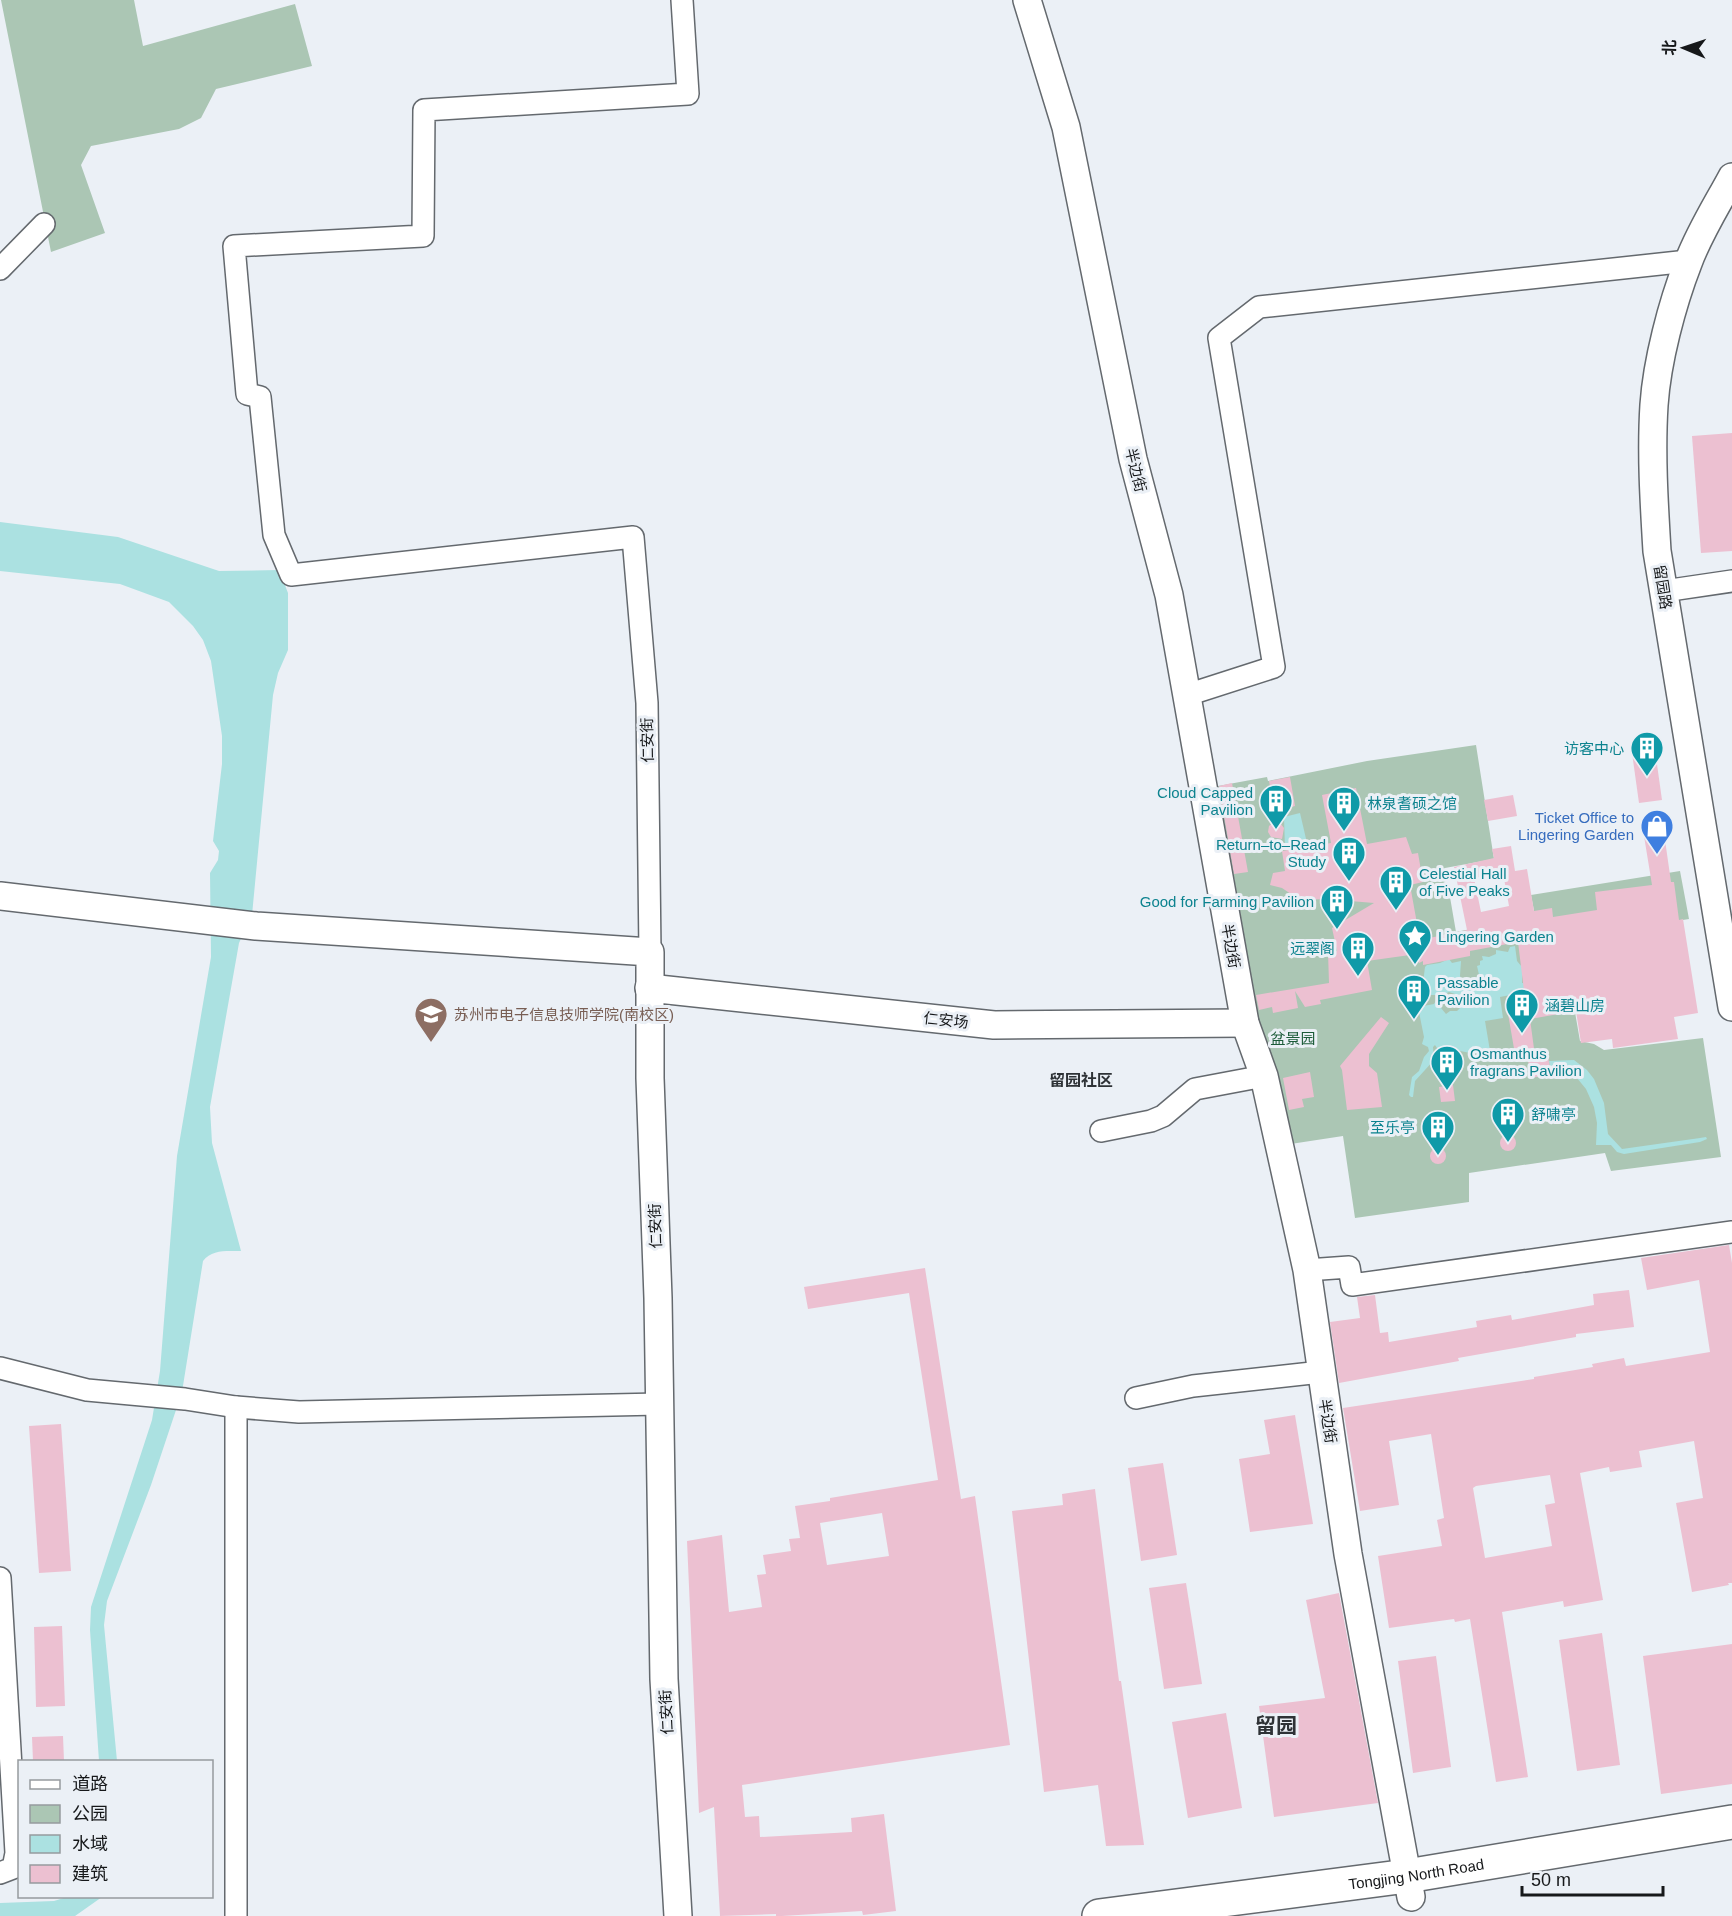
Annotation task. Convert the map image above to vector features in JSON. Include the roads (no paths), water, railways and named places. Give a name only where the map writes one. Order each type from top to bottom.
[{"type":"main road","name":"Tongjing North Road","points":[[1275,1916],[1409,1886],[1732,1822]]},
{"type":"main road","name":"Tongjing North Road","points":[[1100,1916],[1409,1886],[1732,1844]]},
{"type":"street","name":"仁安街","points":[[678,1916],[664,1679],[650,1078],[647,703],[633,537],[291,575],[274,534],[260,397],[246,394],[234,246],[423,236],[424,110],[688,94],[682,0]]},
{"type":"street","name":"半边街","points":[[1027,0],[1066,127],[1133,459],[1169,595],[1245,1023],[1264,1076],[1307,1270],[1350,1565],[1409,1886]]},
{"type":"street","name":"留园路","points":[[1732,177],[1688,261],[1665,344],[1654,403],[1653,478],[1657,551],[1726,928],[1732,1007]]},
{"type":"street","points":[[0,268],[44,224]]},
{"type":"street","points":[[1187,695],[1274,668],[1219,338],[1259,307],[1688,261]]},
{"type":"street","points":[[1664,591],[1732,581]]},
{"type":"street","points":[[0,896],[256,926],[650,952]]},
{"type":"street","name":"仁安场","points":[[650,988],[994,1025],[1245,1023]]},
{"type":"street","points":[[1101,1131],[1151,1121],[1163,1116],[1195,1089],[1264,1076]]},
{"type":"street","points":[[1307,1270],[1349,1267],[1352,1285],[1732,1232]]},
{"type":"street","points":[[0,1368],[87,1390],[299,1412],[659,1404]]},
{"type":"street","points":[[1136,1398],[1192,1386],[1321,1372]]},
{"type":"street","points":[[236,1916],[237,1407]]},
{"type":"street","points":[[0,1578],[16,1853],[13,1868],[0,1873]]},
{"type":"water","points":[[0,522],[118,537],[219,571],[279,570],[288,593],[288,650],[278,673],[273,695],[252,915],[239,943],[210,1107],[212,1143],[241,1251],[211,1254],[203,1261],[182,1392],[151,1485],[107,1601],[104,1625],[117,1760],[99,1760],[90,1630],[91,1607],[152,1420],[160,1371],[177,1156],[211,957],[210,873],[218,860],[219,851],[213,841],[222,764],[222,736],[211,661],[203,640],[193,626],[169,602],[120,584],[0,571]]},
{"type":"water","points":[[1300,813],[1307,843],[1306,846],[1295,848],[1296,852],[1290,853],[1285,849],[1284,817]]},
{"type":"water","points":[[1515,946],[1517,961],[1522,967],[1522,983],[1525,983],[1526,992],[1500,997],[1503,1018],[1485,1021],[1490,1051],[1481,1052],[1478,1046],[1470,1053],[1451,1049],[1446,1056],[1441,1054],[1435,1045],[1433,1047],[1434,1060],[1415,1081],[1413,1097],[1411,1097],[1409,1095],[1412,1077],[1419,1071],[1429,1051],[1428,1047],[1422,1044],[1424,1037],[1418,1007],[1434,1004],[1437,999],[1437,995],[1430,995],[1422,991],[1425,967],[1449,959],[1452,963],[1461,961],[1460,976],[1470,988],[1470,981],[1480,979],[1477,966],[1483,960],[1482,956],[1489,957],[1496,954],[1496,950],[1508,952],[1510,947]],"holes":[[[1449,992],[1461,996],[1462,1006],[1457,1011],[1450,1011],[1446,1014],[1441,1008],[1445,994]]]},
{"type":"water","points":[[1574,1060],[1594,1079],[1604,1103],[1608,1134],[1622,1149],[1706,1137],[1707,1139],[1624,1154],[1617,1152],[1611,1145],[1596,1145],[1597,1123],[1594,1107],[1586,1089],[1572,1072],[1550,1068],[1549,1061]]},
{"type":"water","points":[[64,1898],[101,1898],[75,1916],[0,1916],[0,1903],[54,1901]]},
{"type":"place","name":"访客中心","points":[[1647,777]]},
{"type":"place","name":"Cloud Capped Pavilion","points":[[1276,830]]},
{"type":"place","name":"林泉耆硕之馆","points":[[1344,832]]},
{"type":"place","name":"Ticket Office to Lingering Garden","points":[[1657,855]]},
{"type":"place","name":"Return–to–Read Study","points":[[1349,882]]},
{"type":"place","name":"Celestial Hall of Five Peaks","points":[[1396,911]]},
{"type":"place","name":"Good for Farming Pavilion","points":[[1337,930]]},
{"type":"place","name":"Lingering Garden","points":[[1415,965]]},
{"type":"place","name":"远翠阁","points":[[1358,977]]},
{"type":"place","name":"Passable Pavilion","points":[[1414,1020]]},
{"type":"place","name":"涵碧山房","points":[[1522,1034]]},
{"type":"place","name":"苏州市电子信息技师学院(南校区)","points":[[431,1043]]},
{"type":"place","name":"Osmanthus fragrans Pavilion","points":[[1447,1091]]},
{"type":"place","name":"舒啸亭","points":[[1508,1143]]},
{"type":"place","name":"至乐亭","points":[[1438,1156]]},
{"type":"district","name":"留园社区","points":[[1081,1080]]},
{"type":"district","name":"留园","points":[[1276,1725]]},
{"type":"park label","name":"盆景园","points":[[1293,1038]]}]
